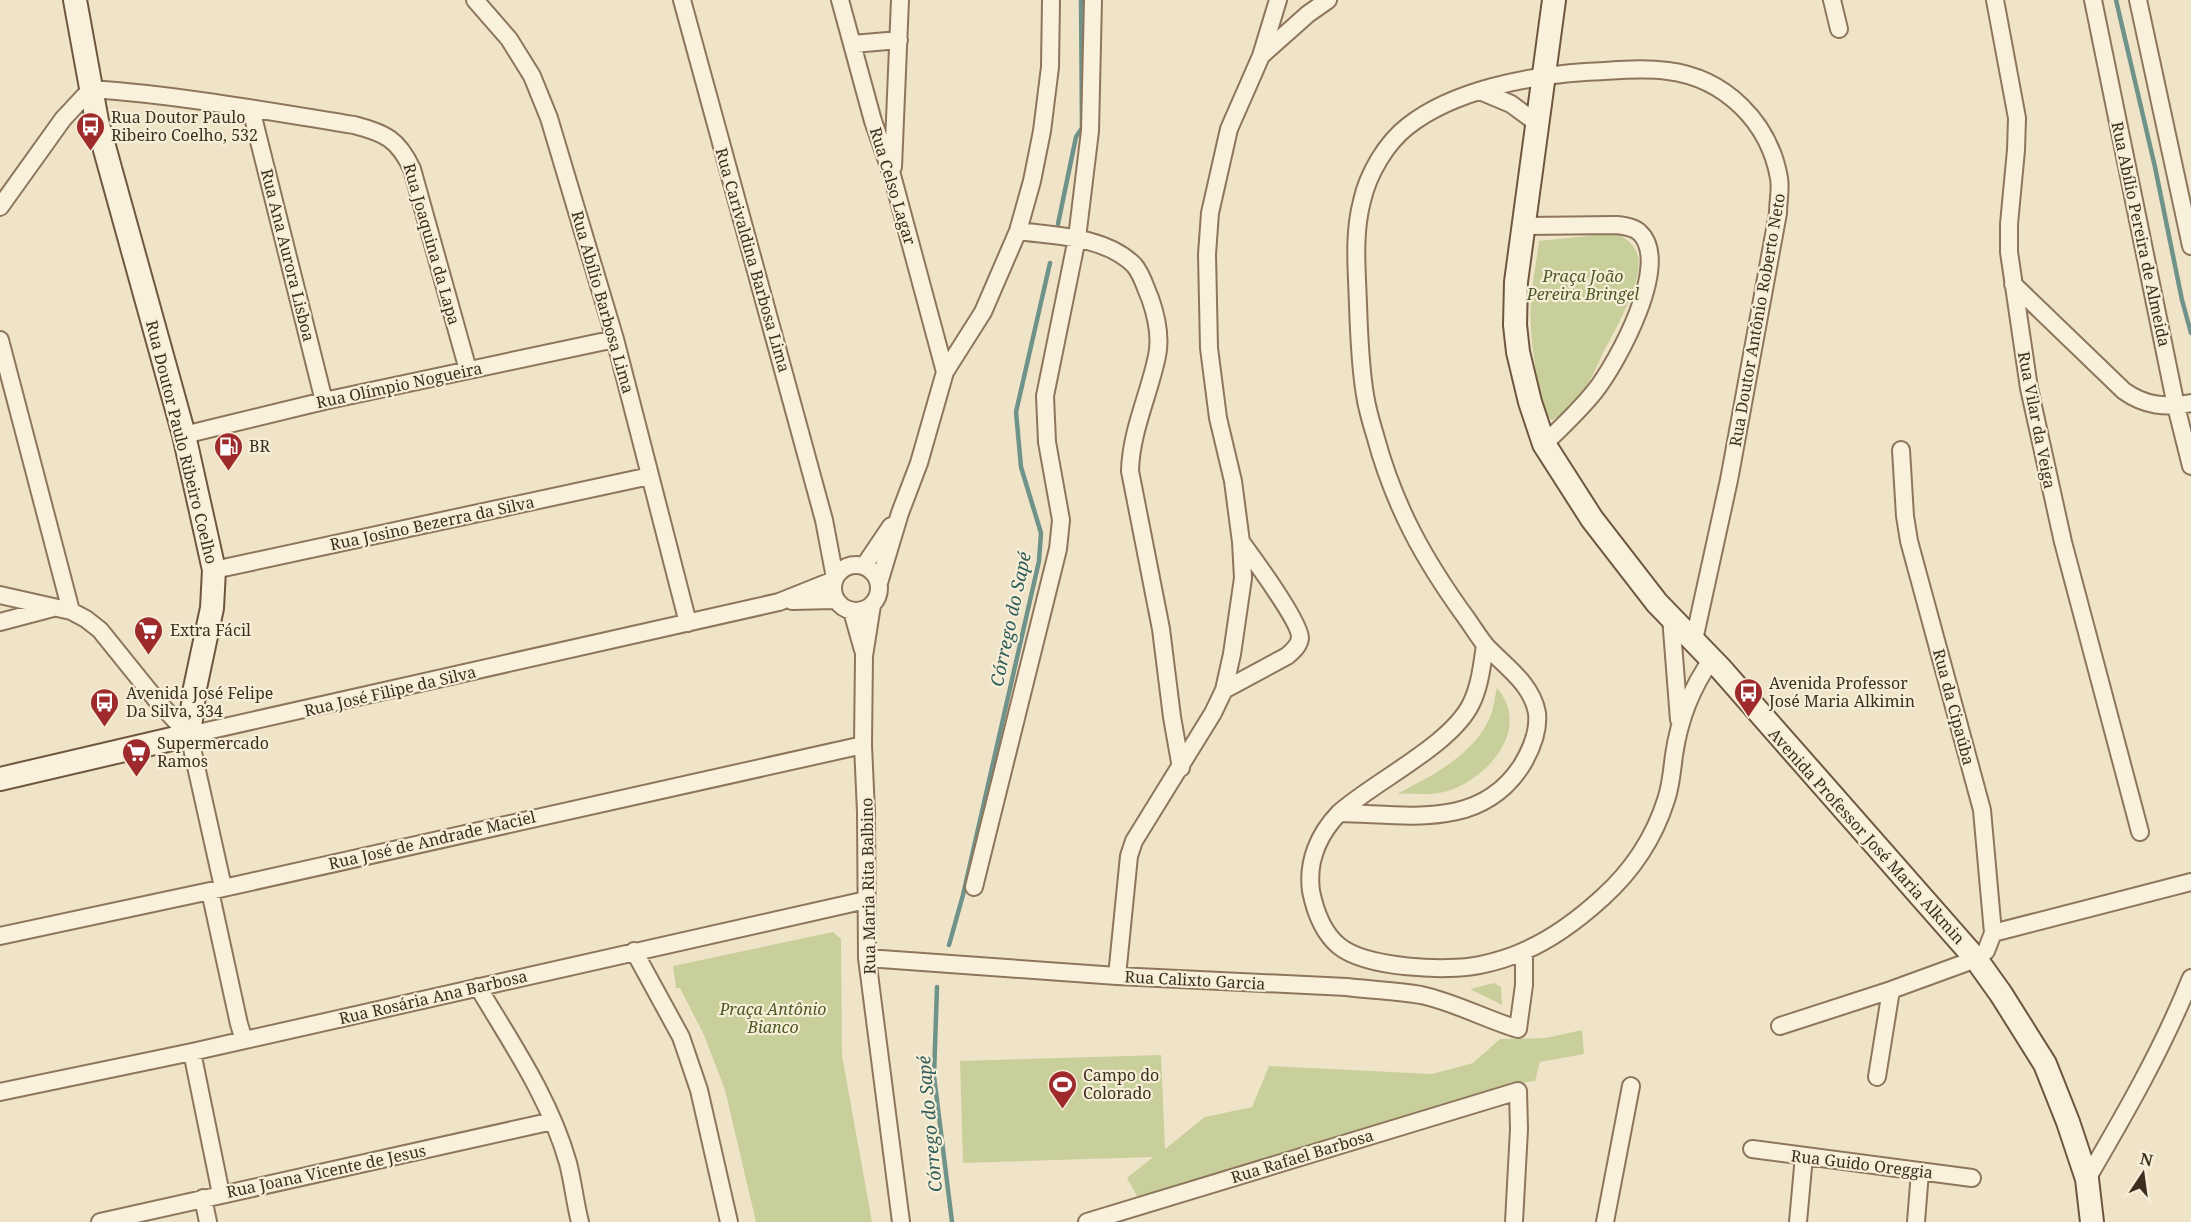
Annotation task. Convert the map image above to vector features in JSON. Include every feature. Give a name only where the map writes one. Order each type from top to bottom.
[{"type":"street","name":"Rua Doutor Paulo Ribeiro Coelho","points":[[75,0],[97,121],[184,435],[214,570],[212,608],[195,688],[189,735],[239,1024],[244,1040]]},
{"type":"street","name":"Rua Abílio Barbosa Lima","points":[[475,0],[509,39],[532,76],[545,108],[615,339],[688,623]]},
{"type":"street","name":"Rua Carivaldina Barbosa Lima","points":[[682,0],[824,520],[834,579]]},
{"type":"street","name":"Rua Celso Lagar","points":[[840,0],[873,121],[892,175],[945,372]]},
{"type":"street","points":[[892,175],[900,0]]},
{"type":"street","points":[[900,513],[856,566],[841,570],[834,579],[832,590],[842,607],[852,611],[862,610],[872,605],[878,595],[879,583],[900,513],[919,463],[945,372],[983,312],[1018,231],[1032,181],[1042,131],[1050,68],[1051,0]]},
{"type":"street","points":[[974,887],[1058,549],[1061,520],[1047,442],[1045,396],[1077,238],[1090,132],[1093,0]]},
{"type":"street","points":[[1117,976],[1129,856],[1134,841],[1181,768],[1224,690],[1238,618],[1243,578],[1241,542],[1233,481],[1218,418],[1209,348],[1207,254],[1210,213],[1229,129],[1261,56],[1278,0]]},
{"type":"street","points":[[1261,56],[1308,14],[1328,0]]},
{"type":"street","name":"Avenida Professor José Maria Alkmin","points":[[1554,0],[1516,282],[1515,325],[1518,352],[1530,402],[1544,444],[1592,519],[1671,618],[1712,660],[1976,958],[2045,1064],[2087,1179],[2092,1222]]},
{"type":"street","points":[[1832,0],[1839,29]]},
{"type":"street","name":"Rua Vilar da Veiga","points":[[1995,0],[2018,118],[2008,224],[2009,252],[2029,388],[2063,542],[2140,832]]},
{"type":"street","name":"Rua Abílio Pereira de Almeida","points":[[2093,0],[2183,405],[2191,466]]},
{"type":"street","points":[[2138,0],[2191,246]]},
{"type":"street","points":[[853,44],[899,40]]},
{"type":"street","name":"Rua Doutor Antônio Roberto Neto","points":[[1339,813],[1425,816],[1448,814],[1473,808],[1504,787],[1530,751],[1535,733],[1537,713],[1530,694],[1520,678],[1485,645],[1434,573],[1404,519],[1385,473],[1365,396],[1356,270],[1356,230],[1362,201],[1368,183],[1389,146],[1404,129],[1446,104],[1480,91],[1544,76],[1645,69],[1671,71],[1696,77],[1721,88],[1736,100],[1763,133],[1780,182],[1778,213],[1730,480],[1694,640]]},
{"type":"street","name":"Rua Joaquina da Lapa","points":[[91,89],[142,92],[251,109],[376,130],[391,138],[399,146],[412,169],[468,370]]},
{"type":"street","points":[[0,207],[63,119],[91,89]]},
{"type":"street","points":[[1480,91],[1511,104],[1538,124]]},
{"type":"street","name":"Rua Ana Aurora Lisboa","points":[[251,109],[324,401]]},
{"type":"street","points":[[1523,226],[1626,226],[1640,233],[1647,243],[1649,259],[1648,280],[1643,299],[1632,329],[1616,360],[1597,389],[1575,415],[1544,444]]},
{"type":"street","points":[[1018,231],[1077,238],[1112,250],[1135,267],[1153,306],[1158,332],[1158,354],[1130,452],[1130,471],[1161,630],[1181,768]]},
{"type":"street","points":[[2013,284],[2124,391],[2150,405],[2183,405]]},
{"type":"street","name":"Rua Olímpio Nogueira","points":[[184,435],[324,401],[615,339]]},
{"type":"street","points":[[0,340],[64,609]]},
{"type":"street","name":"Rua da Cipaúba","points":[[1901,450],[1909,541],[1982,810],[1993,933]]},
{"type":"street","name":"Rua Josino Bezerra da Silva","points":[[214,570],[650,476]]},
{"type":"street","name":"Rua Carivaldina Barbosa Lima","points":[[824,520],[856,566]]},
{"type":"street","points":[[1224,690],[1287,656],[1294,650],[1300,638],[1300,631],[1288,611],[1241,542]]},
{"type":"street","points":[[856,566],[873,573],[879,583]]},
{"type":"street","name":"Rua José Filipe da Silva","points":[[0,779],[779,602],[834,579]]},
{"type":"street","points":[[0,595],[64,609],[86,619],[100,630],[158,702],[189,735]]},
{"type":"street","name":"Rua José Filipe da Silva","points":[[779,602],[836,600]]},
{"type":"street","name":"Rua Maria Rita Balbino","points":[[872,605],[864,656],[863,745],[867,958],[901,1222]]},
{"type":"street","points":[[0,622],[64,609]]},
{"type":"street","name":"Rua Maria Rita Balbino","points":[[852,611],[864,656]]},
{"type":"street","points":[[1671,618],[1679,727]]},
{"type":"street","points":[[1485,645],[1480,679],[1472,703],[1462,720],[1429,748],[1358,796],[1339,813],[1320,836],[1310,872],[1315,909],[1324,929],[1338,945],[1348,952],[1374,961],[1438,968],[1479,965],[1524,951],[1580,917],[1621,880],[1649,841],[1667,798],[1679,727],[1698,678],[1712,660]]},
{"type":"street","name":"Rua José de Andrade Maciel","points":[[0,936],[863,745]]},
{"type":"street","points":[[1780,1026],[1892,990],[1976,958],[1986,951],[1993,933],[2191,882]]},
{"type":"street","name":"Rua Rosária Ana Barbosa","points":[[0,1092],[192,1052],[866,900]]},
{"type":"street","points":[[634,951],[681,1037],[699,1090],[729,1222]]},
{"type":"street","name":"Rua Calixto Garcia","points":[[867,958],[1117,976],[1347,987],[1422,995],[1490,1021],[1518,1029],[1524,984],[1524,951]]},
{"type":"street","points":[[2087,1179],[2120,1123],[2178,1010],[2191,978]]},
{"type":"street","points":[[478,987],[535,1081],[553,1121],[568,1164],[580,1222]]},
{"type":"street","points":[[1876,1077],[1892,990]]},
{"type":"street","points":[[192,1052],[220,1194]]},
{"type":"street","points":[[1605,1222],[1631,1086]]},
{"type":"street","name":"Rua Rafael Barbosa","points":[[1086,1222],[1518,1091],[1519,1129],[1513,1222]]},
{"type":"street","name":"Rua Joana Vicente de Jesus","points":[[100,1222],[553,1121]]},
{"type":"street","name":"Rua Guido Oreggia","points":[[1752,1149],[1972,1179]]},
{"type":"street","points":[[1798,1222],[1804,1156]]},
{"type":"street","points":[[1916,1222],[1920,1172]]},
{"type":"street","points":[[203,1198],[208,1222]]},
{"type":"green space","name":"Praça João Pereira Bringel","points":[[1616,233],[1635,248],[1639,266],[1637,279],[1620,320],[1588,384],[1562,414],[1552,420],[1543,414],[1531,326],[1531,297],[1539,241]]},
{"type":"green space","points":[[1497,688],[1507,704],[1510,720],[1501,750],[1490,764],[1463,785],[1442,793],[1397,794],[1439,771],[1476,740],[1492,712]]},
{"type":"green space","name":"Praça Antônio Bianco","points":[[833,932],[841,939],[842,1055],[872,1222],[756,1222],[725,1090],[704,1035],[680,988],[676,988],[673,966]]},
{"type":"green space","points":[[1494,983],[1501,987],[1502,1005],[1470,989]]},
{"type":"green space","points":[[1582,1030],[1584,1054],[1540,1062],[1535,1081],[1508,1085],[1139,1200],[1127,1178],[1153,1157],[963,1163],[960,1061],[1161,1055],[1165,1149],[1205,1117],[1252,1107],[1269,1066],[1432,1074],[1473,1063],[1500,1039],[1546,1038]]},
{"type":"waterway","name":"Córrego do Sapé","points":[[1058,224],[1076,137],[1082,128],[1081,0]]},
{"type":"waterway","points":[[2116,0],[2191,333]]},
{"type":"waterway","name":"Córrego do Sapé","points":[[949,945],[963,895],[1039,561],[1041,533],[1021,467],[1016,412],[1050,263]]},
{"type":"waterway","name":"Córrego do Sapé","points":[[937,987],[934,1076],[952,1222]]},
{"type":"place","name":"Rua Doutor Paulo Ribeiro Coelho, 532","points":[[90,152]]},
{"type":"place","name":"BR","points":[[228,472]]},
{"type":"place","name":"Extra Fácil","points":[[149,656]]},
{"type":"place","name":"Avenida Professor José Maria Alkimin","points":[[1748,718]]},
{"type":"place","name":"Avenida José Felipe Da Silva, 334","points":[[105,728]]},
{"type":"place","name":"Supermercado Ramos","points":[[136,778]]},
{"type":"place","name":"Campo do Colorado","points":[[1062,1110]]}]
